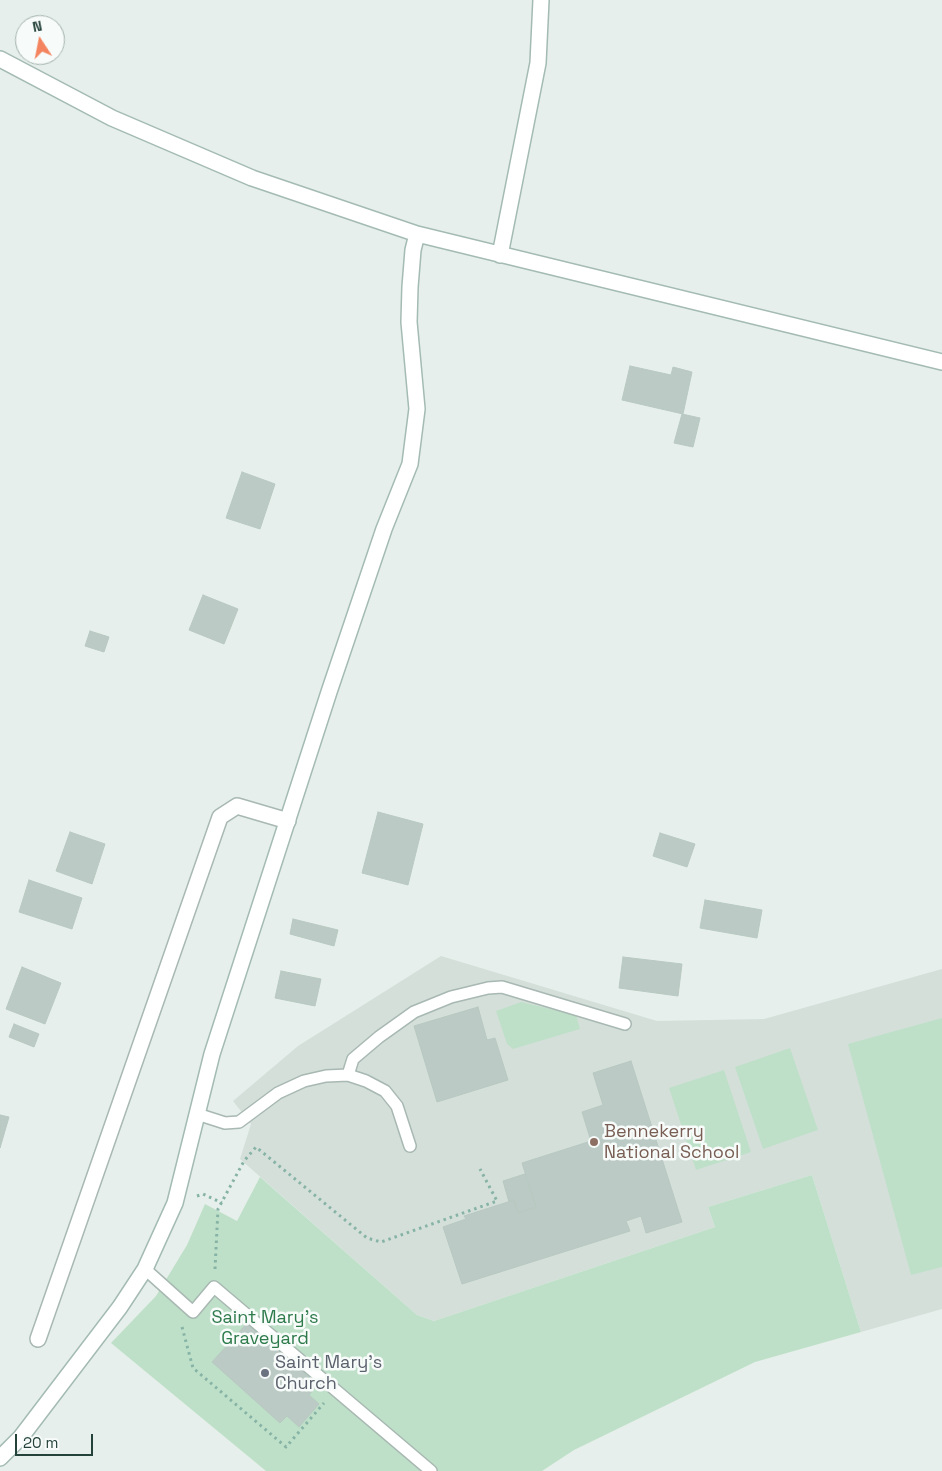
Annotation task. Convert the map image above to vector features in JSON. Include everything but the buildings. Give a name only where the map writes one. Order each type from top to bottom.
[{"type":"street","points":[[500,256],[538,63],[541,0]]},
{"type":"street","points":[[0,59],[112,118],[252,178],[417,234],[500,256],[942,362]]},
{"type":"street","points":[[0,1458],[22,1437],[115,1314],[144,1269],[175,1203],[212,1054],[378,547],[410,464],[418,409],[409,322],[413,250],[417,234]]},
{"type":"street","points":[[38,1339],[220,817],[237,806],[288,821]]},
{"type":"lane","points":[[348,1075],[352,1059],[414,1012],[451,997],[488,988],[502,987],[626,1024]]},
{"type":"lane","points":[[197,1114],[225,1123],[239,1122],[278,1093],[304,1081],[326,1076],[348,1075],[366,1081],[385,1092],[397,1106],[410,1146]]},
{"type":"lane","points":[[144,1269],[192,1312],[214,1287],[431,1471]]},
{"type":"path","points":[[214,1287],[218,1209],[244,1161],[256,1147],[368,1238],[381,1242],[497,1201],[480,1168]]},
{"type":"path","points":[[192,1312],[181,1326],[193,1368],[286,1448],[336,1389]]},
{"type":"shaded area","name":"Bennekerry National School","points":[[441,956],[657,1021],[764,1019],[942,969],[942,1309],[861,1332],[812,1175],[708,1207],[715,1227],[434,1321],[417,1315],[240,1159],[251,1124],[233,1101],[298,1046]]},
{"type":"green space","points":[[521,1002],[576,1015],[580,1029],[513,1049],[507,1044],[496,1011]]},
{"type":"green space","points":[[942,1018],[942,1267],[911,1275],[848,1044]]},
{"type":"green space","points":[[790,1048],[818,1130],[763,1149],[735,1067]]},
{"type":"green space","points":[[724,1070],[751,1152],[696,1170],[669,1088]]},
{"type":"green space","name":"Saint Mary's Graveyard","points":[[812,1175],[861,1332],[755,1362],[574,1450],[542,1471],[266,1471],[111,1343],[156,1296],[187,1245],[205,1204],[237,1221],[260,1177],[417,1315],[434,1321],[715,1227],[708,1207]]},
{"type":"place","name":"Bennekerry National School","points":[[594,1142]]},
{"type":"place","name":"Saint Mary's Church","points":[[265,1373]]}]
